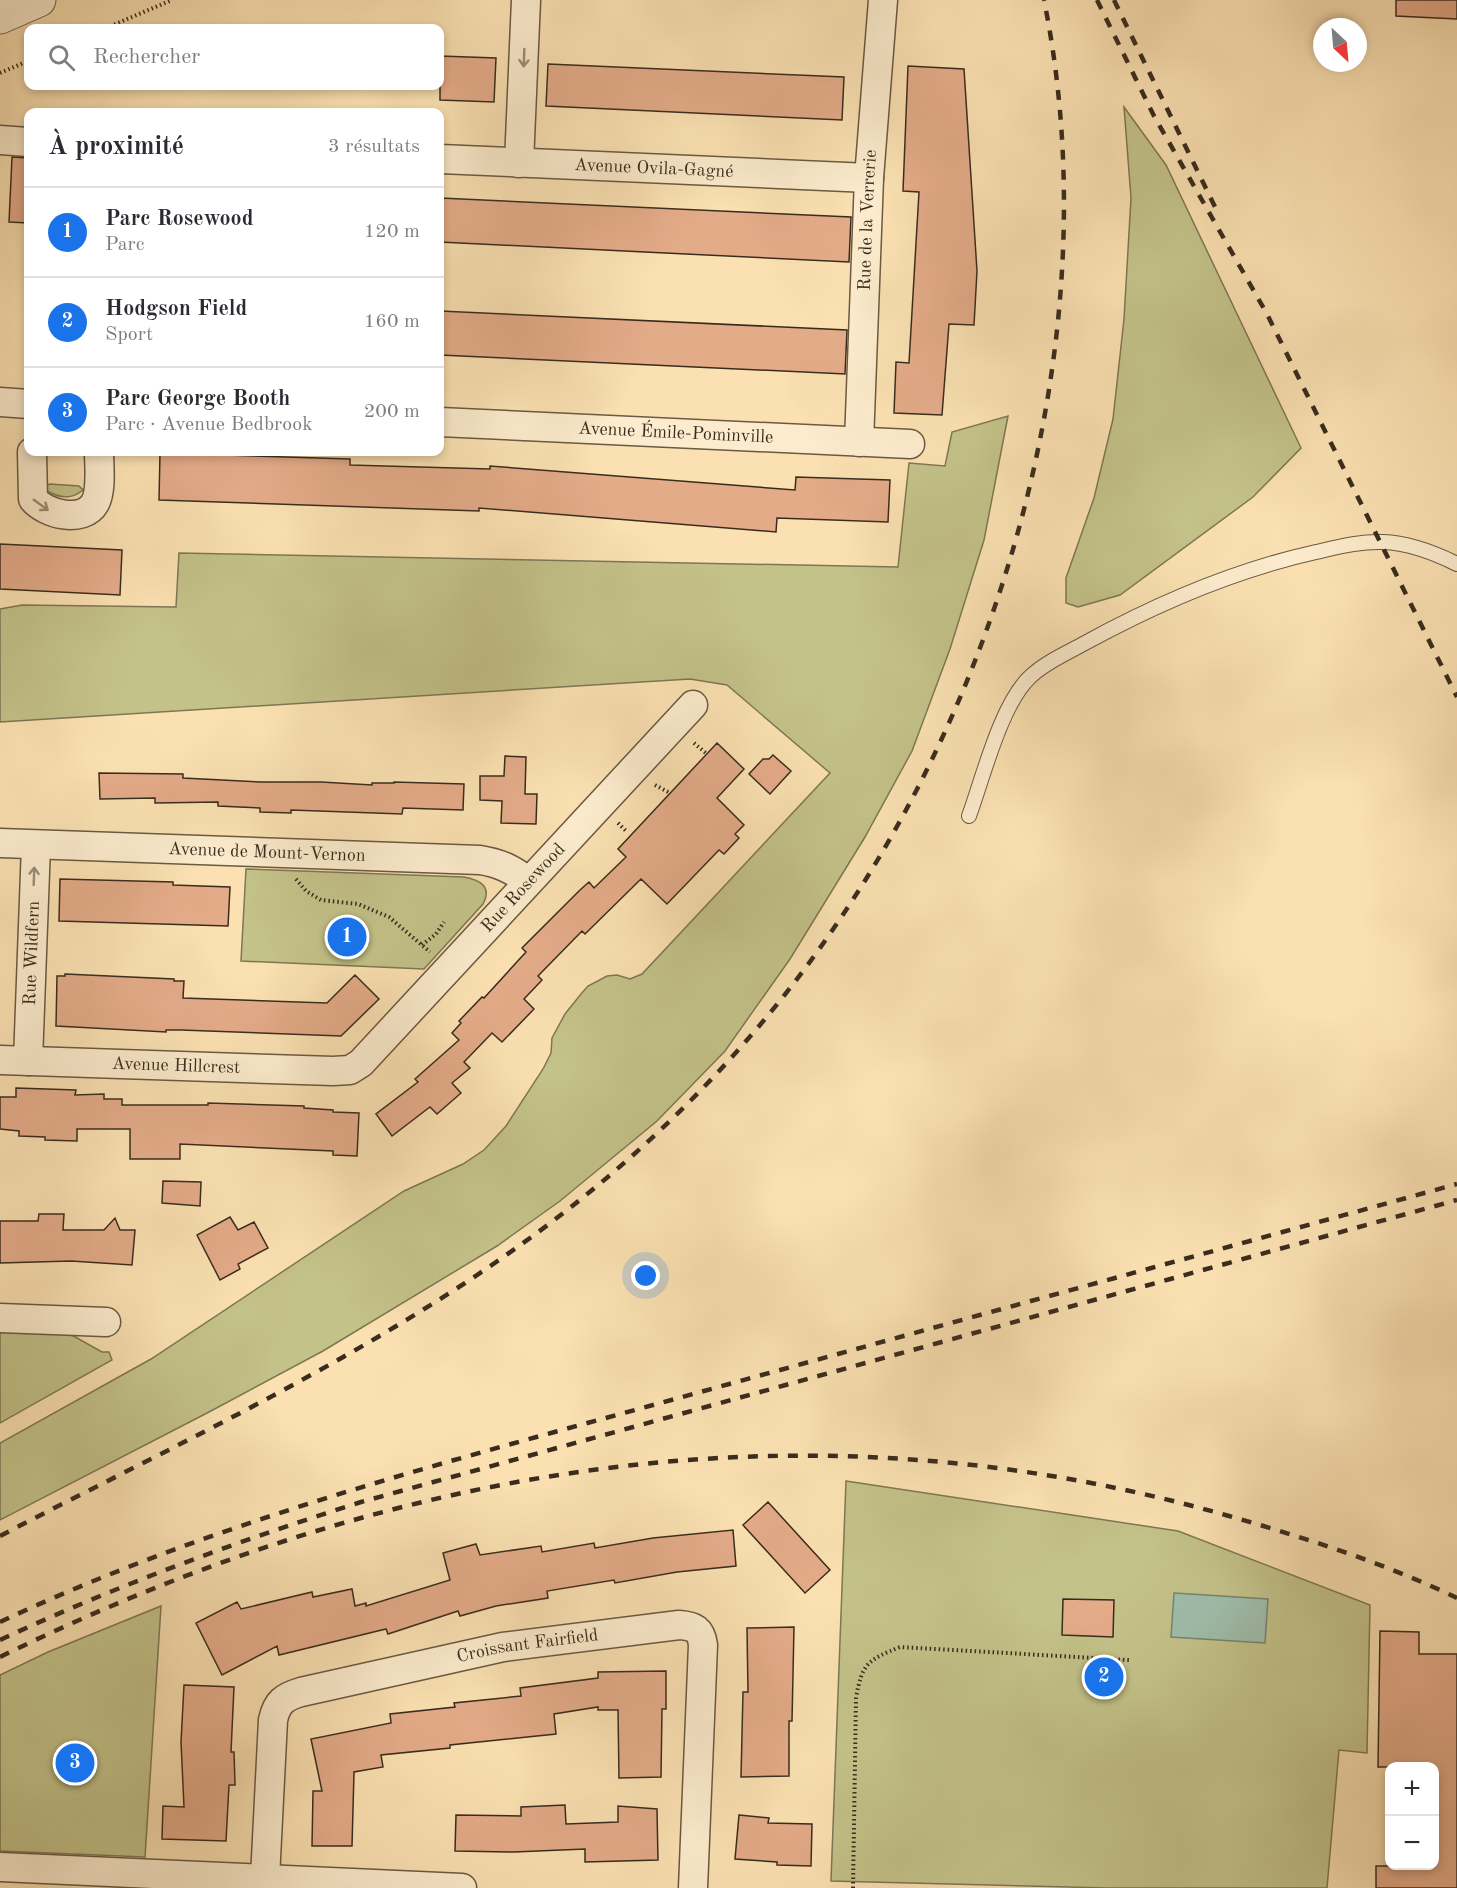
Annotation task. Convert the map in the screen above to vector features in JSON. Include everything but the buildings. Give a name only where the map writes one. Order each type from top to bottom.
[{"type":"street","points":[[0,17],[39,0]]},
{"type":"street","points":[[519,163],[526,0]]},
{"type":"street","name":"Rue de la Verrerie","points":[[859,442],[869,178],[882,0]]},
{"type":"street","points":[[0,140],[24,142]]},
{"type":"street","name":"Avenue Ovila-Gagné","points":[[444,159],[869,178]]},
{"type":"street","points":[[0,402],[24,404]]},
{"type":"street","name":"Avenue Émile-Pominville","points":[[444,422],[910,444]]},
{"type":"street","points":[[32,456],[33,499],[45,510],[64,514],[90,509],[96,500],[99,456]]},
{"type":"street","name":"Rue Rosewood","points":[[350,1070],[361,1063],[693,705]]},
{"type":"street","name":"Avenue de Mount-Vernon","points":[[0,843],[480,860],[505,866],[528,882]]},
{"type":"street","name":"Rue Wildfern","points":[[14,1060],[36,844]]},
{"type":"street","name":"Avenue Hillcrest","points":[[14,1060],[321,1071],[350,1070]]},
{"type":"street","points":[[0,1318],[106,1322]]},
{"type":"street","name":"Croissant Fairfield","points":[[265,1878],[273,1720],[275,1710],[283,1699],[301,1692],[503,1647],[679,1625],[695,1627],[699,1631],[703,1645],[693,1888]]},
{"type":"street","points":[[0,1867],[462,1888]]},
{"type":"lane","points":[[969,816],[1001,726],[1016,694],[1031,676],[1061,656],[1105,632],[1167,601],[1220,581],[1297,556],[1340,547],[1385,542],[1437,554],[1457,564]]},
{"type":"path","points":[[115,24],[172,0]]},
{"type":"path","points":[[0,73],[24,63]]},
{"type":"path","points":[[689,740],[707,754]]},
{"type":"path","points":[[648,782],[670,792]]},
{"type":"path","points":[[294,870],[298,884],[314,896],[321,900],[358,904],[402,927],[435,957]]},
{"type":"path","points":[[422,945],[426,937],[436,934],[444,922]]},
{"type":"path","points":[[853,1888],[856,1698],[860,1676],[867,1664],[900,1647],[1129,1660]]},
{"type":"shaded area","points":[[1124,107],[1166,165],[1301,448],[1253,497],[1120,595],[1078,607],[1066,603],[1066,578],[1094,498],[1113,419],[1124,319],[1131,198]]},
{"type":"shaded area","points":[[1008,416],[984,540],[950,649],[912,751],[865,837],[790,959],[725,1051],[657,1121],[560,1201],[497,1246],[323,1351],[0,1520],[0,1443],[151,1359],[404,1191],[463,1164],[484,1150],[506,1126],[543,1069],[551,1053],[552,1038],[565,1014],[588,986],[607,976],[617,975],[630,979],[642,974],[830,773],[727,685],[690,679],[0,722],[0,609],[22,605],[176,607],[179,553],[898,567],[909,463],[945,466],[952,432]]},
{"type":"shaded area","points":[[47,485],[79,486],[83,490],[70,497],[61,496],[47,491]]},
{"type":"shaded area","points":[[246,869],[464,877],[480,882],[486,893],[483,904],[424,969],[241,961]]},
{"type":"shaded area","points":[[0,1329],[70,1334],[102,1352],[109,1352],[112,1360],[0,1423]]},
{"type":"shaded area","points":[[846,1481],[1178,1531],[1370,1605],[1367,1753],[1339,1750],[1327,1888],[1108,1888],[831,1881]]},
{"type":"shaded area","points":[[1174,1593],[1268,1599],[1265,1643],[1171,1637]]},
{"type":"shaded area","points":[[161,1606],[145,1857],[0,1851],[0,1675],[48,1652]]},
{"type":"railway","points":[[0,1536],[293,1385],[436,1302],[505,1256],[609,1176],[717,1074],[782,999],[840,919],[902,818],[955,709],[999,596],[1032,478],[1054,358],[1063,238],[1061,118],[1044,0]]},
{"type":"railway","points":[[1097,0],[1154,116],[1267,314],[1457,697]]},
{"type":"railway","points":[[1114,0],[1218,213]]},
{"type":"railway","points":[[0,1622],[164,1553],[332,1496],[1457,1184]]},
{"type":"railway","points":[[0,1640],[179,1565],[361,1502],[1457,1200]]},
{"type":"railway","points":[[0,1657],[148,1591],[298,1537],[449,1496],[602,1469],[757,1456],[913,1460],[1070,1479],[1229,1516],[1287,1533],[1373,1562],[1457,1598]]},
{"type":"place","name":"Parc Rosewood","points":[[347,937]]},
{"type":"place","name":"Hodgson Field","points":[[1104,1677]]},
{"type":"place","name":"Parc George Booth","points":[[75,1763]]}]
